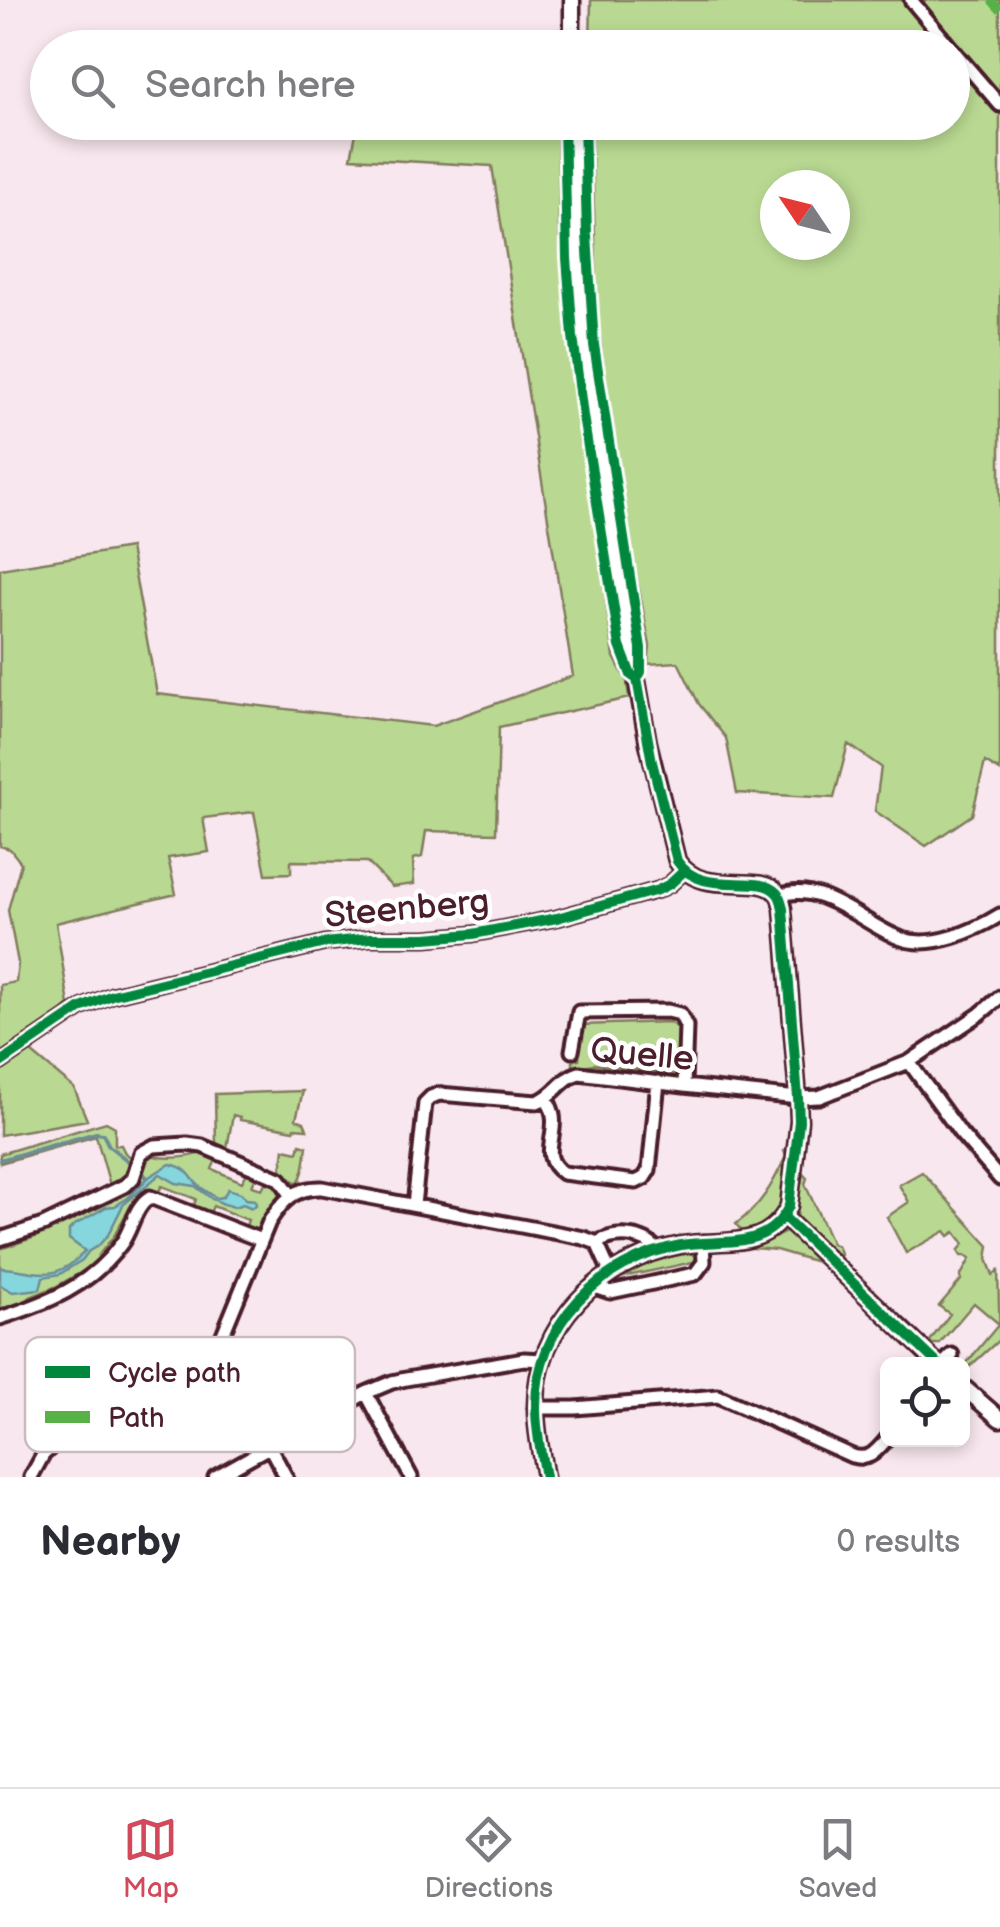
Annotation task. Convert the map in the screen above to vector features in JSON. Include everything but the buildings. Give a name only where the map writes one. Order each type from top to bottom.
[{"type":"street","points":[[572,0],[572,30]]},
{"type":"street","points":[[912,0],[937,30]]},
{"type":"street","points":[[970,69],[1000,105]]},
{"type":"street","points":[[545,1477],[536,1408],[537,1384],[542,1360],[566,1314],[578,1298],[610,1272],[658,1252],[703,1242],[754,1239],[770,1232],[784,1217],[792,1194],[799,1121],[780,896],[765,886],[698,880],[684,871],[672,845],[652,762],[602,484],[586,362],[575,140]]},
{"type":"street","name":"Steenberg","points":[[0,1062],[81,1008],[112,995],[325,943],[459,935],[540,922],[658,890],[684,871]]},
{"type":"street","points":[[780,896],[792,890],[834,902],[901,938],[916,941],[948,938],[1000,915]]},
{"type":"street","name":"Quelle","points":[[414,1204],[425,1103],[430,1097],[439,1094],[537,1102],[547,1098],[570,1076],[580,1073],[819,1098],[909,1062],[1000,997]]},
{"type":"street","points":[[572,1051],[579,1012],[680,1014],[686,1026],[684,1086]]},
{"type":"street","points":[[909,1062],[961,1134],[997,1170]]},
{"type":"street","points":[[547,1098],[554,1117],[550,1154],[554,1167],[564,1172],[636,1182],[649,1170],[658,1082]]},
{"type":"street","points":[[0,1239],[33,1229],[126,1185],[148,1148],[192,1144],[206,1148],[274,1176],[291,1194]]},
{"type":"street","points":[[223,1337],[269,1222],[291,1194],[308,1188],[414,1204],[584,1238],[596,1244],[610,1272]]},
{"type":"street","points":[[0,1318],[66,1294],[90,1276],[119,1248],[142,1202],[150,1198],[261,1240]]},
{"type":"street","points":[[784,1217],[940,1357]]},
{"type":"street","points":[[596,1244],[607,1237],[640,1238],[648,1240],[658,1252]]},
{"type":"street","points":[[592,1286],[610,1292],[695,1274],[704,1262],[703,1242]]},
{"type":"street","points":[[355,1399],[406,1379],[524,1359],[542,1360]]},
{"type":"street","points":[[366,1393],[411,1477]]},
{"type":"street","points":[[970,1393],[1000,1418]]},
{"type":"street","points":[[536,1408],[718,1396],[852,1456],[873,1456],[880,1447]]},
{"type":"street","points":[[30,1477],[47,1452]]},
{"type":"street","points":[[215,1477],[259,1452]]},
{"type":"street","points":[[273,1452],[286,1477]]},
{"type":"green space","points":[[591,0],[1000,0],[1000,771],[985,762],[972,815],[926,846],[875,811],[881,767],[848,744],[834,798],[737,793],[726,738],[699,704],[678,662],[648,664],[650,646],[619,484],[598,321],[592,140],[970,140],[970,30],[590,30]]},
{"type":"green space","points":[[355,140],[557,140],[566,332],[614,657],[627,682],[629,698],[499,727],[496,833],[426,831],[422,857],[413,859],[414,884],[392,887],[367,862],[291,861],[291,873],[266,874],[254,812],[203,818],[209,852],[168,858],[176,894],[56,923],[69,1005],[51,1022],[0,1054],[0,985],[16,982],[18,963],[8,910],[21,863],[10,849],[0,846],[0,569],[130,548],[157,694],[433,726],[573,676],[492,166],[351,158]]},
{"type":"green space","points":[[669,1022],[678,1028],[677,1075],[594,1064],[573,1068],[573,1060],[579,1059],[581,1025]]},
{"type":"green space","points":[[31,1052],[74,1088],[87,1120],[0,1135],[0,1070]]},
{"type":"green space","points":[[303,1091],[296,1119],[304,1122],[307,1129],[240,1120],[233,1115],[227,1148],[216,1144],[215,1094]]},
{"type":"green space","points":[[106,1122],[115,1127],[115,1145],[121,1145],[131,1157],[126,1174],[110,1185],[96,1136],[0,1163],[0,1154]]},
{"type":"green space","points":[[300,1144],[307,1146],[302,1174],[295,1182],[281,1171],[284,1149],[298,1152]]},
{"type":"green space","points":[[787,1148],[790,1151],[785,1191],[776,1213],[758,1229],[743,1233],[736,1224],[766,1194]]},
{"type":"green space","points":[[200,1153],[216,1160],[212,1169],[242,1182],[247,1173],[256,1176],[252,1186],[262,1189],[266,1181],[279,1188],[280,1194],[256,1230],[245,1229],[248,1220],[213,1206],[209,1215],[193,1209],[196,1199],[162,1186],[157,1194],[149,1193],[140,1182],[145,1159],[150,1154],[175,1158]]},
{"type":"green space","points":[[922,1172],[989,1246],[987,1259],[993,1275],[998,1271],[1000,1339],[970,1366],[970,1359],[999,1324],[974,1303],[939,1344],[932,1344],[930,1341],[950,1314],[939,1306],[961,1280],[970,1259],[958,1251],[964,1244],[955,1232],[949,1236],[945,1231],[906,1253],[887,1217],[909,1202],[899,1185]]},
{"type":"green space","points":[[803,1174],[832,1244],[841,1255],[837,1259],[798,1219],[796,1207]]},
{"type":"green space","points":[[135,1184],[145,1193],[135,1201],[132,1212],[126,1214],[98,1256],[98,1262],[82,1276],[76,1275],[30,1297],[26,1303],[7,1309],[0,1306],[0,1249],[38,1236],[40,1230]]},
{"type":"green space","points":[[786,1232],[824,1264],[776,1250],[753,1248]]},
{"type":"green space","points":[[691,1253],[699,1258],[692,1270],[693,1262],[618,1278],[609,1286],[617,1278],[636,1267]]},
{"type":"water","points":[[170,1164],[185,1170],[217,1198],[223,1197],[228,1189],[255,1200],[256,1205],[252,1208],[224,1204],[195,1186],[176,1183],[160,1174],[123,1205],[108,1235],[82,1260],[60,1274],[43,1277],[40,1289],[13,1292],[0,1285],[0,1268],[45,1273],[74,1262],[85,1251],[69,1239],[69,1230],[128,1198],[149,1177]]},
{"type":"waterway","points":[[0,1160],[96,1133],[103,1134],[109,1146],[128,1161]]},
{"type":"waterway","points":[[143,1173],[147,1178]]},
{"type":"marked path","points":[[991,0],[1000,10]]},
{"type":"cycle path","points":[[564,140],[567,258],[583,416],[620,646],[631,675],[637,679]]},
{"type":"cycle path","points":[[545,1477],[536,1417],[539,1377],[560,1323],[600,1281],[624,1265],[681,1245],[742,1240],[769,1231],[789,1206],[799,1121],[780,899],[768,887],[757,884],[701,879],[677,861],[652,762],[637,679],[641,672],[641,648],[594,345],[584,140]]},
{"type":"cycle path","points":[[0,1063],[81,1008],[112,995],[325,943],[473,934],[557,918],[658,890],[684,871]]},
{"type":"cycle path","points":[[784,1217],[931,1357]]}]
